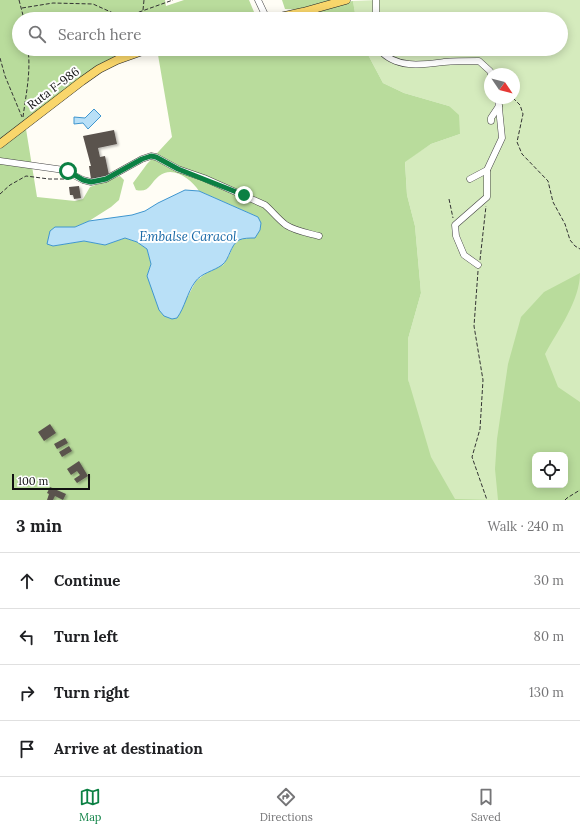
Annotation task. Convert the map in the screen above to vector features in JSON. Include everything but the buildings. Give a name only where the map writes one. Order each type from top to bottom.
[{"type":"main road","points":[[304,12],[346,0]]},
{"type":"main road","name":"Ruta F-986","points":[[0,144],[99,69],[128,56]]},
{"type":"lane","points":[[258,0],[264,12]]},
{"type":"lane","points":[[376,0],[376,12]]},
{"type":"lane","points":[[386,56],[395,61],[415,65],[479,61],[488,68]]},
{"type":"lane","points":[[491,121],[491,118],[499,106]]},
{"type":"lane","points":[[478,265],[464,255],[456,236],[455,225],[487,197],[487,170],[502,138],[499,106]]},
{"type":"lane","points":[[0,161],[64,170],[83,180],[91,182],[106,179],[142,159],[151,156],[156,157],[178,169],[265,205],[285,224],[294,229],[319,236]]},
{"type":"lane","points":[[470,179],[487,170]]},
{"type":"path","points":[[19,0],[23,12]]},
{"type":"path","points":[[143,10],[144,0]]},
{"type":"path","points":[[138,12],[173,0]]},
{"type":"path","points":[[22,8],[53,3],[93,4],[111,12]]},
{"type":"path","points":[[0,58],[5,76],[22,117],[28,84],[29,56]]},
{"type":"path","points":[[519,104],[523,114],[517,142],[522,154],[548,181],[553,202],[565,224],[570,240],[580,249]]},
{"type":"path","points":[[0,194],[10,184],[26,176],[48,179],[67,179],[77,176]]},
{"type":"path","points":[[487,197],[481,260],[478,265],[474,326],[483,380],[480,429],[472,457],[487,500]]},
{"type":"path","points":[[449,199],[455,225]]},
{"type":"path","points":[[566,500],[580,490]]},
{"type":"green space","points":[[0,0],[165,0],[166,6],[184,0],[249,0],[254,12],[12,12],[12,56],[123,56],[117,58],[0,142]]},
{"type":"green space","points":[[282,0],[334,0],[303,10],[285,9]]},
{"type":"green space","points":[[580,0],[580,409],[553,391],[539,353],[548,297],[504,500],[449,500],[425,459],[408,379],[408,339],[421,293],[415,226],[407,195],[405,161],[431,144],[460,134],[449,106],[404,93],[383,83],[369,56],[568,56],[568,12],[355,12],[353,1]]},
{"type":"green space","points":[[353,1],[355,12],[312,12]]},
{"type":"green space","points":[[158,56],[369,56],[383,83],[404,93],[449,106],[459,115],[460,134],[431,144],[405,162],[407,195],[415,226],[421,293],[408,339],[408,379],[431,457],[455,499],[493,500],[0,500],[0,149],[26,129],[37,197],[75,201],[83,199],[90,187],[120,176],[124,180],[119,200],[89,221],[75,227],[55,227],[53,246],[84,241],[105,245],[125,238],[137,242],[147,249],[151,264],[147,276],[188,296],[196,281],[209,271],[223,265],[233,246],[258,217],[199,191],[187,178],[176,173],[164,173],[159,176],[147,189],[141,191],[136,190],[133,183],[147,164],[172,137]]},
{"type":"green space","points":[[580,273],[579,284],[572,305],[545,354],[558,387],[580,402],[580,500],[498,500],[495,469],[497,439],[508,364],[521,317],[544,292]]},
{"type":"water","points":[[94,109],[101,116],[88,129],[83,123],[74,124],[74,117],[85,118]]},
{"type":"water","name":"Embalse Caracol","points":[[185,190],[199,191],[258,217],[261,223],[260,230],[255,238],[245,238],[236,242],[222,265],[204,274],[198,279],[192,286],[177,318],[172,319],[164,316],[159,310],[147,276],[151,264],[147,249],[137,242],[125,238],[105,245],[84,241],[53,246],[47,244],[50,231],[55,227],[75,227],[89,221],[132,215],[145,211]]},
{"type":"route","points":[[68,171],[83,180],[91,182],[106,179],[142,159],[151,156],[156,157],[178,169],[244,195]]}]
